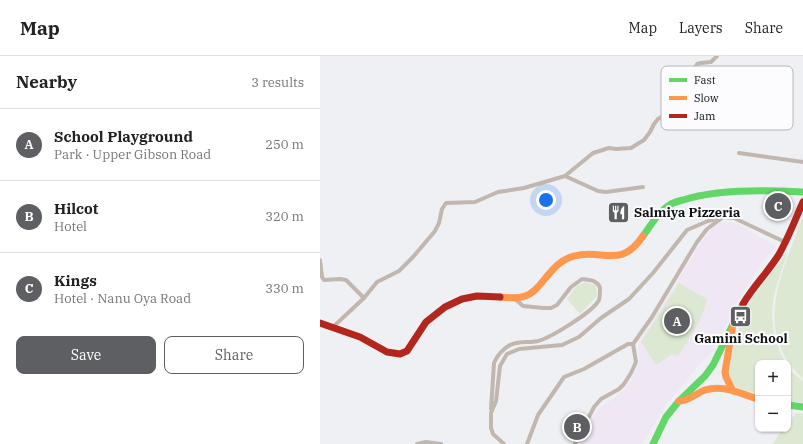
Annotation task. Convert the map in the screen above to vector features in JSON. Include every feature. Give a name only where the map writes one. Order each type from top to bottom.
[{"type":"main road","points":[[320,323],[360,337],[387,352],[400,354],[407,351],[426,322],[445,307],[462,299],[477,296],[514,298],[526,296],[534,292],[546,276],[559,263],[573,256],[587,254],[613,257],[623,254],[637,245],[656,218],[671,204],[695,196],[721,193],[774,190],[803,192]]},
{"type":"main road","points":[[652,443],[666,417],[679,401],[710,370],[734,321],[752,289],[777,257],[786,242],[803,202]]},
{"type":"main road","points":[[733,392],[725,372],[734,321]]},
{"type":"main road","points":[[679,401],[685,401],[709,389],[733,392],[755,398]]},
{"type":"main road","points":[[791,405],[803,407]]},
{"type":"street","points":[[696,66],[697,64],[711,62],[717,56]]},
{"type":"street","points":[[333,327],[364,298],[377,282],[399,271],[413,258],[435,231],[442,209],[446,203],[475,202],[498,192],[524,188],[565,176],[593,153],[609,148],[631,148],[644,140],[658,119],[661,117]]},
{"type":"street","points":[[739,153],[803,162]]},
{"type":"street","points":[[565,176],[598,191],[606,192],[643,187]]},
{"type":"street","points":[[491,413],[496,401],[500,366],[507,354],[519,349],[562,345],[579,337],[601,318],[629,299],[653,273],[687,230],[708,221],[724,217],[734,218],[786,242]]},
{"type":"street","points":[[575,444],[594,407],[601,399],[619,389],[631,373],[636,362],[633,344],[652,317],[697,242],[706,229],[724,217]]},
{"type":"street","points":[[320,260],[322,277],[324,280],[346,280],[364,298]]},
{"type":"street","points":[[504,444],[493,434],[491,428],[494,364],[497,357],[512,344],[538,341],[553,335],[590,310],[599,300],[600,290],[599,285],[595,281],[582,279],[571,287],[557,305],[547,308],[523,306],[514,298]]},
{"type":"street","points":[[527,444],[538,415],[564,377],[584,369],[628,344],[633,344]]},
{"type":"street","points":[[417,444],[426,442],[441,444]]},
{"type":"shaded area","points":[[722,222],[732,222],[739,225],[776,246],[763,261],[737,302],[714,350],[698,366],[666,405],[641,444],[574,444],[599,408],[620,394],[631,381],[639,363],[639,346],[642,338],[702,241],[711,229]]},
{"type":"green space","points":[[803,216],[803,379],[791,365],[791,360],[787,360],[778,340],[774,320],[780,279]]},
{"type":"green space","points":[[788,251],[774,294],[772,316],[776,340],[784,360],[755,360],[755,393],[735,386],[728,377],[728,369],[733,347],[744,314],[752,299]]},
{"type":"green space","points":[[585,282],[596,285],[597,296],[580,314],[567,299],[576,286]]},
{"type":"green space","points":[[679,283],[707,299],[705,307],[695,329],[678,356],[672,354],[656,365],[641,342]]},
{"type":"green space","points":[[791,370],[803,381],[803,403],[791,401]]},
{"type":"green space","points":[[796,413],[803,414],[803,444],[772,444],[781,432],[791,432],[791,419]]},
{"type":"traffic: fast","points":[[643,236],[663,210],[678,201],[696,196],[743,191],[803,192]]},
{"type":"traffic: fast","points":[[653,444],[666,417],[679,401],[705,376],[713,365],[743,304]]},
{"type":"traffic: fast","points":[[791,405],[803,407]]},
{"type":"traffic: slow","points":[[500,297],[519,298],[531,293],[552,270],[566,259],[584,254],[610,256],[618,255],[635,246],[643,236]]},
{"type":"traffic: slow","points":[[733,324],[725,372],[733,391]]},
{"type":"traffic: slow","points":[[679,401],[686,400],[702,391],[712,388],[732,390],[755,398]]},
{"type":"traffic: jam","points":[[743,304],[778,256],[803,202]]},
{"type":"traffic: jam","points":[[320,323],[360,337],[387,352],[400,354],[407,351],[426,322],[445,307],[462,299],[477,296],[500,297]]},
{"type":"place","name":"Kings","points":[[778,206]]},
{"type":"place","name":"Salmiya Pizzeria","points":[[618,212]]},
{"type":"place","name":"Gamini School","points":[[741,316]]},
{"type":"place","name":"School Playground","points":[[677,321]]},
{"type":"place","name":"Hilcot","points":[[577,427]]}]
